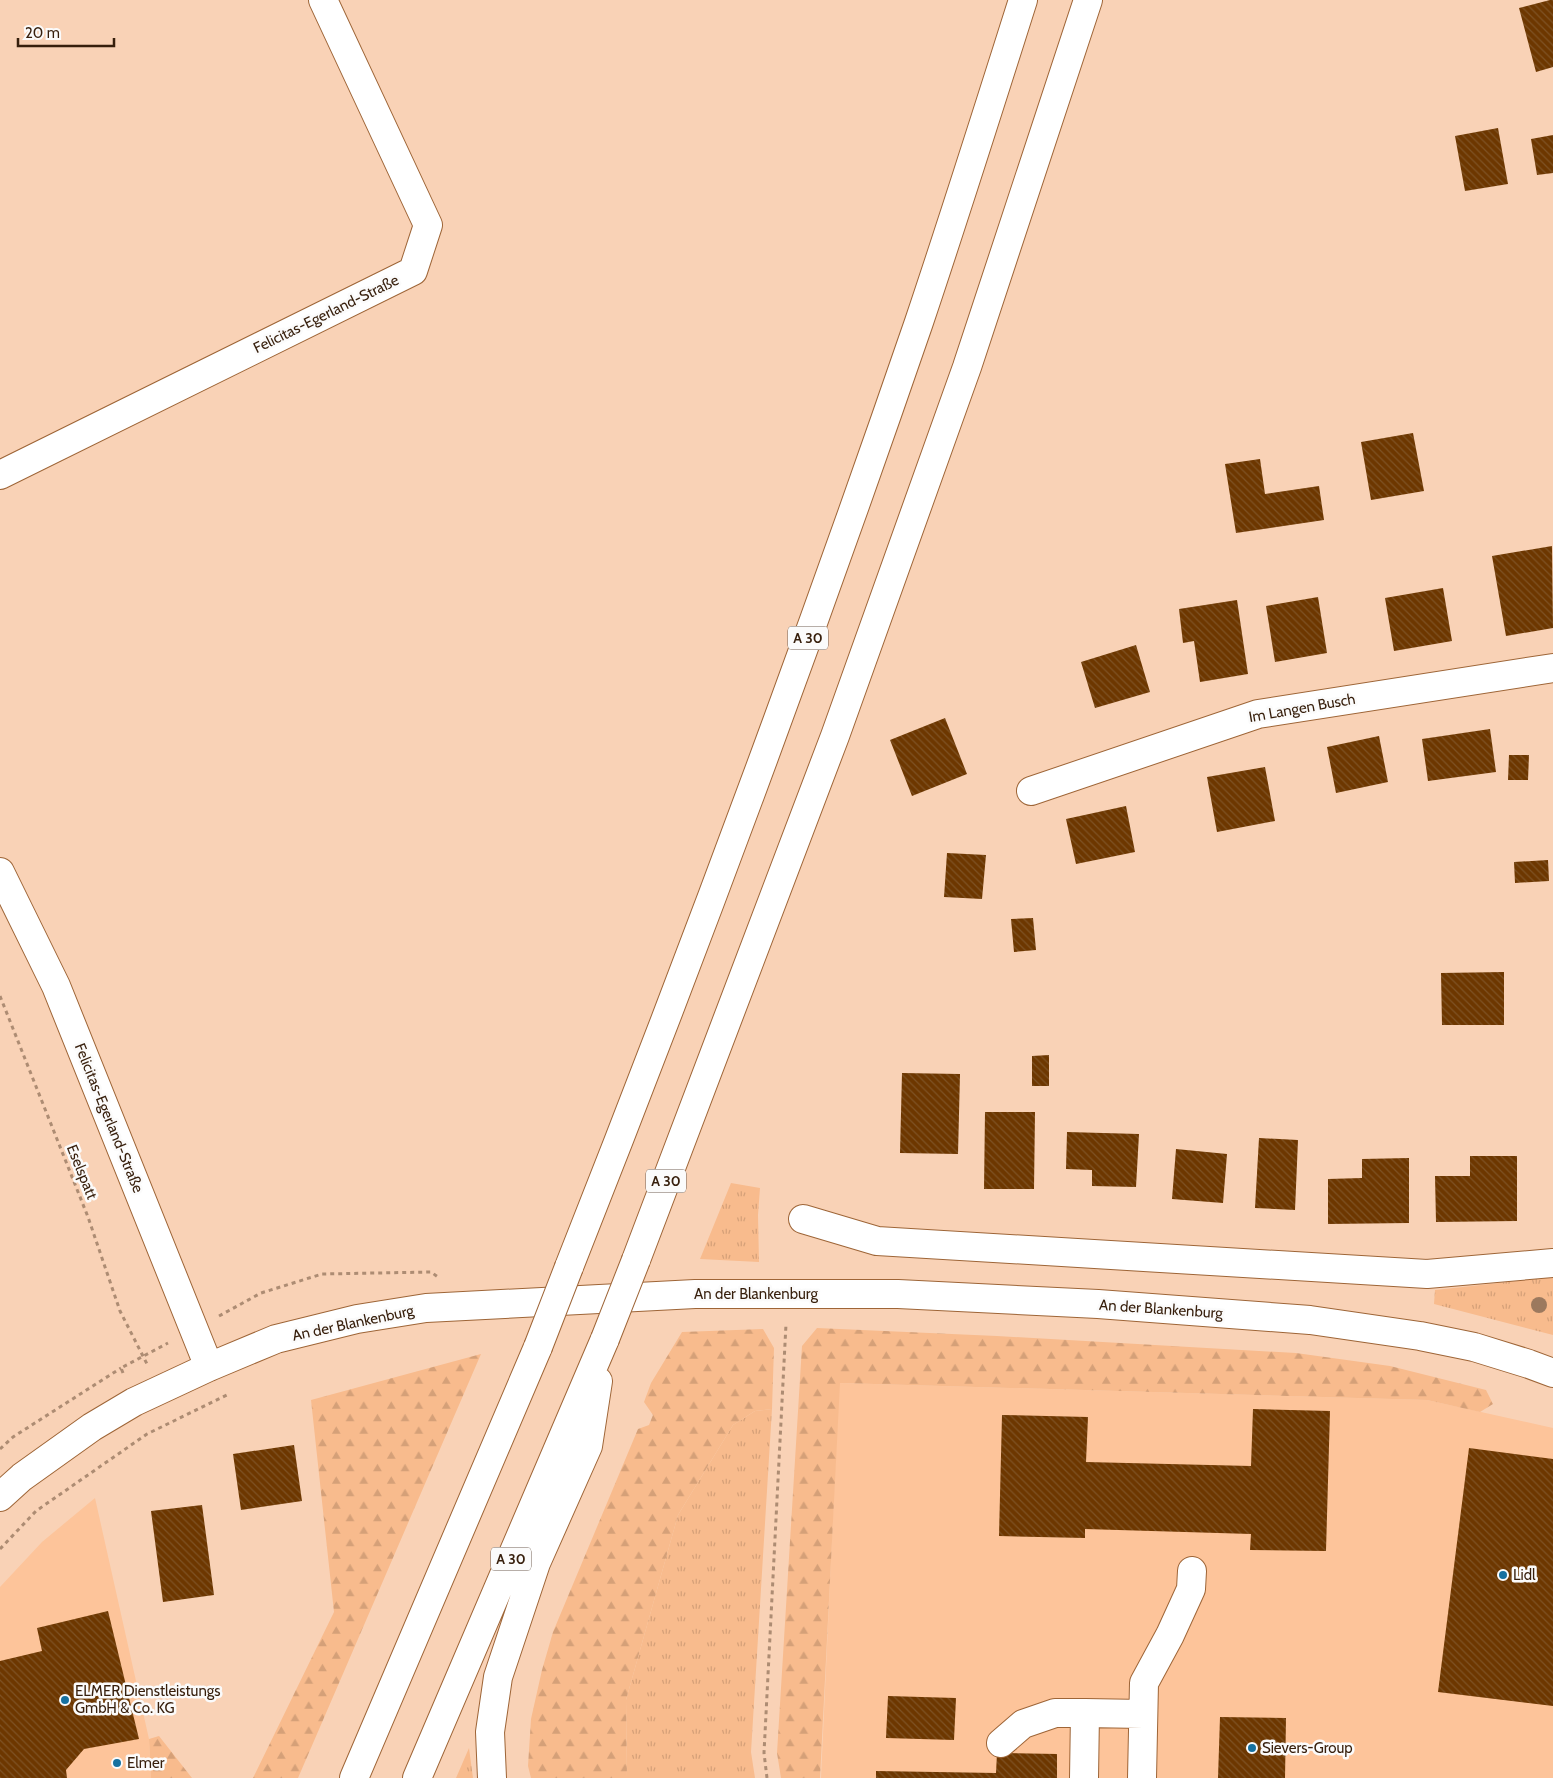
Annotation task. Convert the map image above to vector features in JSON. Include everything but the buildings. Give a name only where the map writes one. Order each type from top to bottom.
[{"type":"main road","name":"Felicitas-Egerland-Straße","points":[[0,476],[413,271],[428,225],[322,0]]},
{"type":"main road","name":"A 30","points":[[354,1778],[538,1347],[627,1121],[807,642],[920,318],[1024,0]]},
{"type":"main road","name":"A 30","points":[[417,1778],[605,1340],[835,736],[967,367],[1088,0]]},
{"type":"main road","name":"Im Langen Busch","points":[[1030,790],[1258,714],[1553,668]]},
{"type":"main road","name":"Felicitas-Egerland-Straße","points":[[0,872],[56,986],[209,1367]]},
{"type":"main road","points":[[803,1219],[876,1241],[1427,1274],[1553,1263]]},
{"type":"main road","name":"An der Blankenburg","points":[[0,1497],[22,1477],[92,1427],[134,1402],[209,1367],[276,1339],[358,1319],[426,1308],[475,1304],[695,1294],[898,1294],[1098,1304],[1310,1320],[1420,1336],[1474,1348],[1553,1373]]},
{"type":"main road","points":[[492,1778],[490,1732],[498,1677],[536,1563],[588,1446],[605,1340]]},
{"type":"main road","points":[[1142,1778],[1144,1683],[1170,1635],[1191,1589],[1192,1571]]},
{"type":"main road","points":[[1001,1742],[1023,1724],[1055,1713],[1143,1714]]},
{"type":"main road","points":[[1084,1778],[1085,1714]]},
{"type":"path","name":"Eselspatt","points":[[0,996],[88,1217],[120,1311],[144,1356]]},
{"type":"path","points":[[194,1330],[261,1293],[322,1274],[431,1272],[475,1304]]},
{"type":"path","points":[[767,1778],[764,1753],[788,1294]]},
{"type":"path","points":[[0,1449],[13,1437],[121,1368]]},
{"type":"path","points":[[0,1549],[36,1511],[147,1434],[236,1391]]},
{"type":"shaded area","points":[[839,1383],[1427,1400],[1553,1428],[1553,1778],[821,1778]]},
{"type":"shaded area","points":[[95,1498],[149,1739],[151,1778],[0,1778],[0,1587],[42,1542]]},
{"type":"green space","points":[[731,1183],[760,1188],[758,1215],[759,1262],[700,1259]]},
{"type":"green space","points":[[1553,1277],[1553,1335],[1434,1304],[1435,1290]]},
{"type":"green space","points":[[817,1328],[1296,1353],[1390,1366],[1486,1390],[1493,1404],[1480,1412],[1427,1400],[840,1383],[820,1778],[781,1778],[777,1753],[802,1346]]},
{"type":"green space","points":[[763,1329],[774,1348],[772,1409],[755,1411],[733,1425],[678,1515],[626,1700],[627,1778],[531,1778],[528,1766],[531,1719],[553,1632],[638,1429],[649,1425],[653,1415],[644,1402],[651,1383],[682,1332]]},
{"type":"green space","points":[[481,1354],[298,1778],[253,1778],[334,1612],[311,1400]]},
{"type":"green space","points":[[772,1409],[751,1752],[755,1778],[627,1778],[626,1700],[678,1515],[733,1425],[755,1411]]},
{"type":"green space","points":[[159,1736],[192,1778],[151,1778],[149,1739]]},
{"type":"green space","points":[[469,1748],[473,1778],[456,1778]]},
{"type":"place","name":"Lidl","points":[[1503,1575]]},
{"type":"place","name":"ELMER Dienstleistungs GmbH & Co. KG","points":[[65,1700]]},
{"type":"place","name":"Sievers-Group","points":[[1252,1748]]},
{"type":"place","name":"Elmer","points":[[117,1763]]}]
